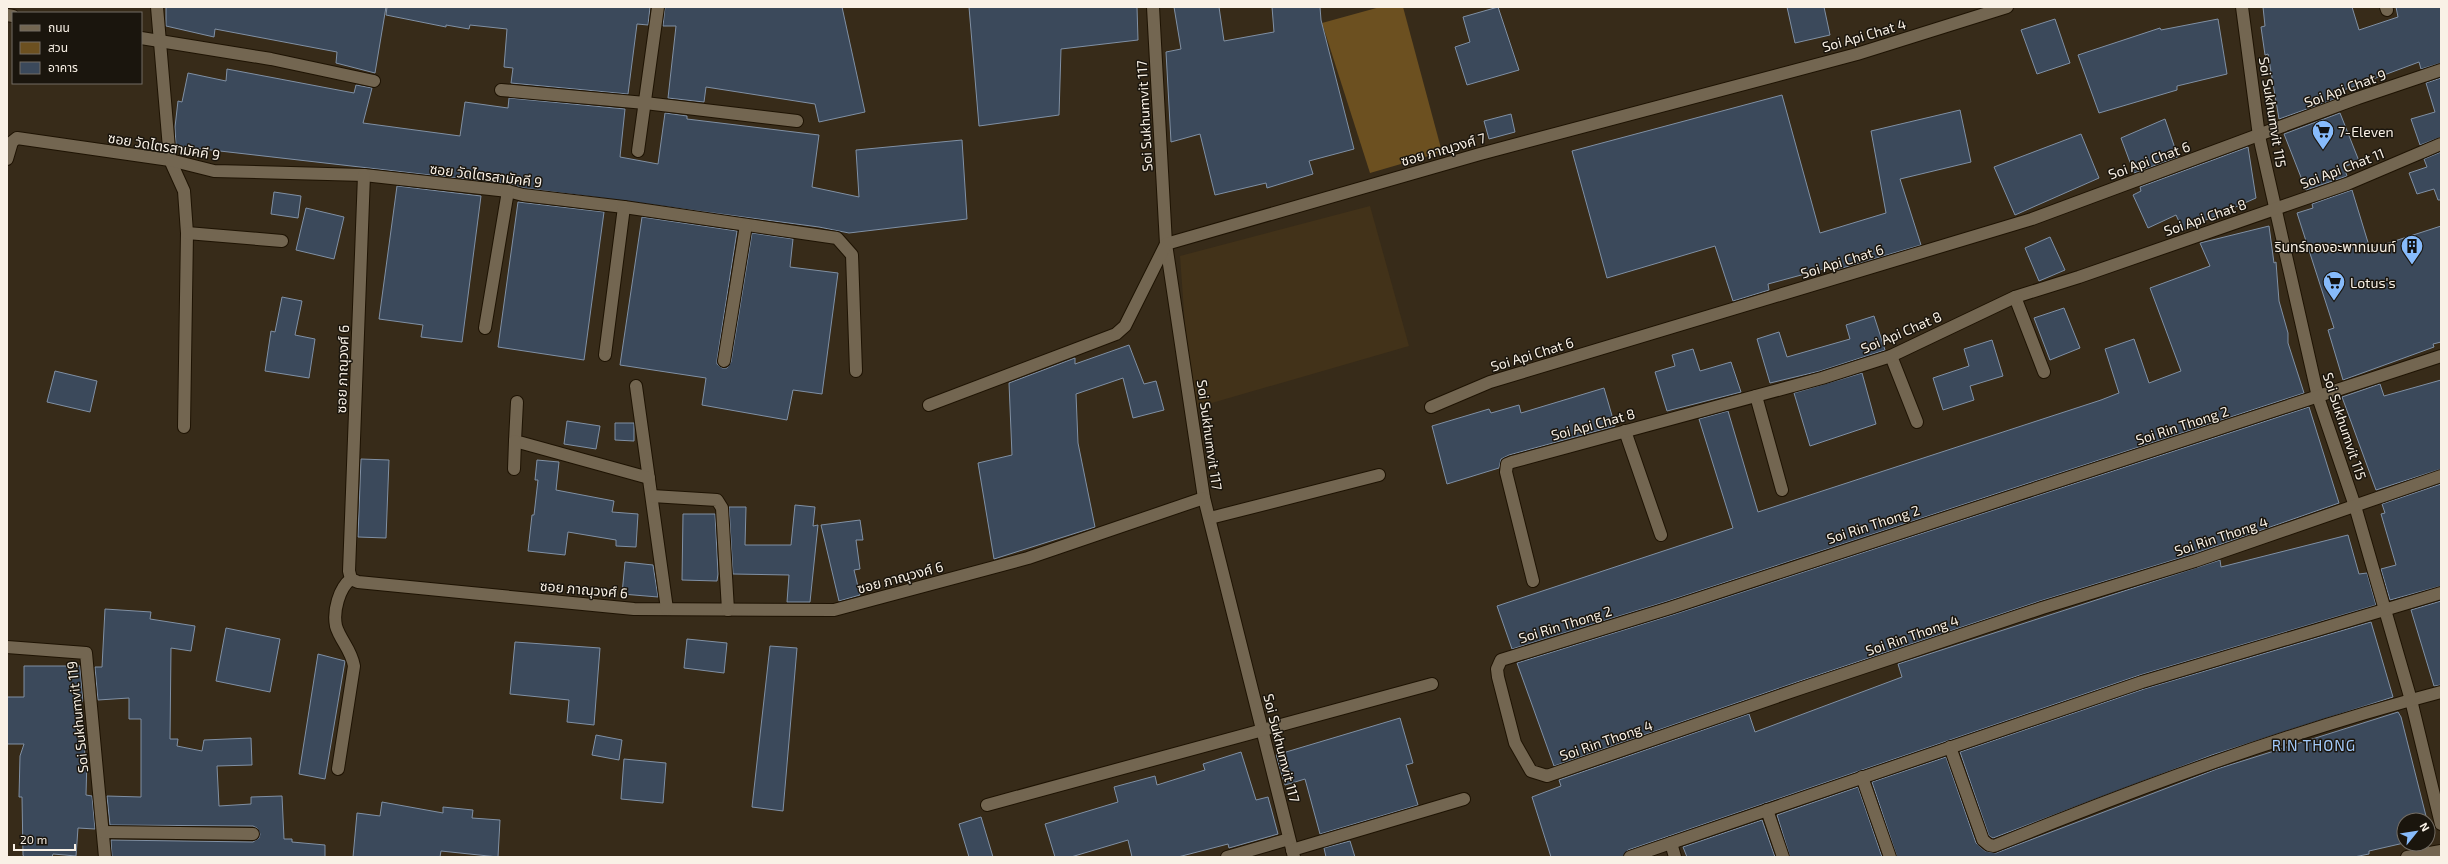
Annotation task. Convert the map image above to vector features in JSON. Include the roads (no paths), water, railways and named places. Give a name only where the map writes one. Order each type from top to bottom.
[{"type":"street","points":[[157,7],[170,160],[184,191],[187,234],[184,427]]},
{"type":"street","points":[[638,151],[658,7]]},
{"type":"street","name":"Soi Sukhumvit 117","points":[[1153,7],[1166,244],[1204,498],[1292,848]]},
{"type":"street","name":"Soi Api Chat 4","points":[[1728,88],[1857,54],[2007,7]]},
{"type":"street","name":"Soi Sukhumvit 115","points":[[2242,7],[2259,136],[2318,397],[2355,506],[2385,609],[2411,700],[2441,824]]},
{"type":"street","points":[[142,38],[271,59],[374,80]]},
{"type":"street","name":"Soi Api Chat 9","points":[[2259,136],[2358,98],[2441,70]]},
{"type":"street","name":"ซอย ภาณุวงศ์ 7","points":[[1166,244],[1480,154],[1728,88]]},
{"type":"street","points":[[501,90],[645,103],[797,121]]},
{"type":"street","name":"Soi Api Chat 6","points":[[1431,407],[1490,382],[2032,219],[2259,136]]},
{"type":"street","name":"ซอย วัดไตรสามัคคี 9","points":[[7,159],[12,142],[17,138],[170,160],[214,171],[364,175],[508,191],[523,195],[624,207],[837,238],[852,255],[856,371]]},
{"type":"street","name":"Soi Api Chat 11","points":[[2276,208],[2347,184],[2441,144]]},
{"type":"street","name":"ซอย ภาณุวงศ์ 6","points":[[364,175],[349,571],[351,579],[358,582],[634,609],[834,610],[1028,558],[1204,498]]},
{"type":"street","points":[[485,328],[508,191]]},
{"type":"street","points":[[605,356],[624,207]]},
{"type":"street","name":"Soi Api Chat 8","points":[[1533,581],[1506,472],[1507,464],[1822,378],[1891,356],[2015,297],[2079,277],[2276,208]]},
{"type":"street","points":[[724,361],[746,225]]},
{"type":"street","points":[[187,234],[282,241]]},
{"type":"street","points":[[929,405],[1116,334],[1125,326],[1166,244]]},
{"type":"street","points":[[2015,297],[2044,372]]},
{"type":"street","points":[[1891,356],[1917,422]]},
{"type":"street","points":[[2318,397],[2441,356]]},
{"type":"street","points":[[636,386],[667,609]]},
{"type":"street","points":[[1756,396],[1782,490]]},
{"type":"street","name":"Soi Rin Thong 2","points":[[1510,723],[1498,677],[1497,669],[1501,660],[1677,605],[2318,397]]},
{"type":"street","points":[[514,469],[517,402]]},
{"type":"street","points":[[1625,431],[1661,535]]},
{"type":"street","points":[[515,440],[649,478]]},
{"type":"street","points":[[1210,518],[1379,474]]},
{"type":"street","name":"Soi Rin Thong 4","points":[[1510,723],[1515,743],[1532,771],[1547,776],[2027,612],[2195,561],[2441,476]]},
{"type":"street","points":[[652,496],[717,500],[722,508],[728,610]]},
{"type":"street","points":[[338,769],[354,666],[352,654],[339,633],[336,618],[341,591],[345,583],[351,579]]},
{"type":"street","points":[[1630,857],[2142,682],[2441,593]]},
{"type":"street","name":"Soi Sukhumvit 119","points":[[7,647],[86,653],[105,857]]},
{"type":"street","points":[[987,805],[1432,684]]},
{"type":"street","points":[[1950,747],[1983,840],[1989,845],[1994,846],[2110,799],[2265,744],[2441,692]]},
{"type":"street","points":[[1862,777],[1890,857]]},
{"type":"street","points":[[1227,857],[1292,848],[1464,799]]},
{"type":"street","points":[[1767,810],[1783,857]]},
{"type":"street","points":[[103,832],[253,834]]},
{"type":"street","points":[[1671,843],[1675,857]]},
{"type":"street","points":[[2408,857],[2441,851]]},
{"type":"place","name":"7-Eleven","points":[[2323,150]]},
{"type":"place","name":"รินทร์ทองอะพาทเมนท์","points":[[2412,266]]},
{"type":"place","name":"Lotus's","points":[[2334,302]]},
{"type":"district","name":"RIN THONG","points":[[2314,745]]}]
